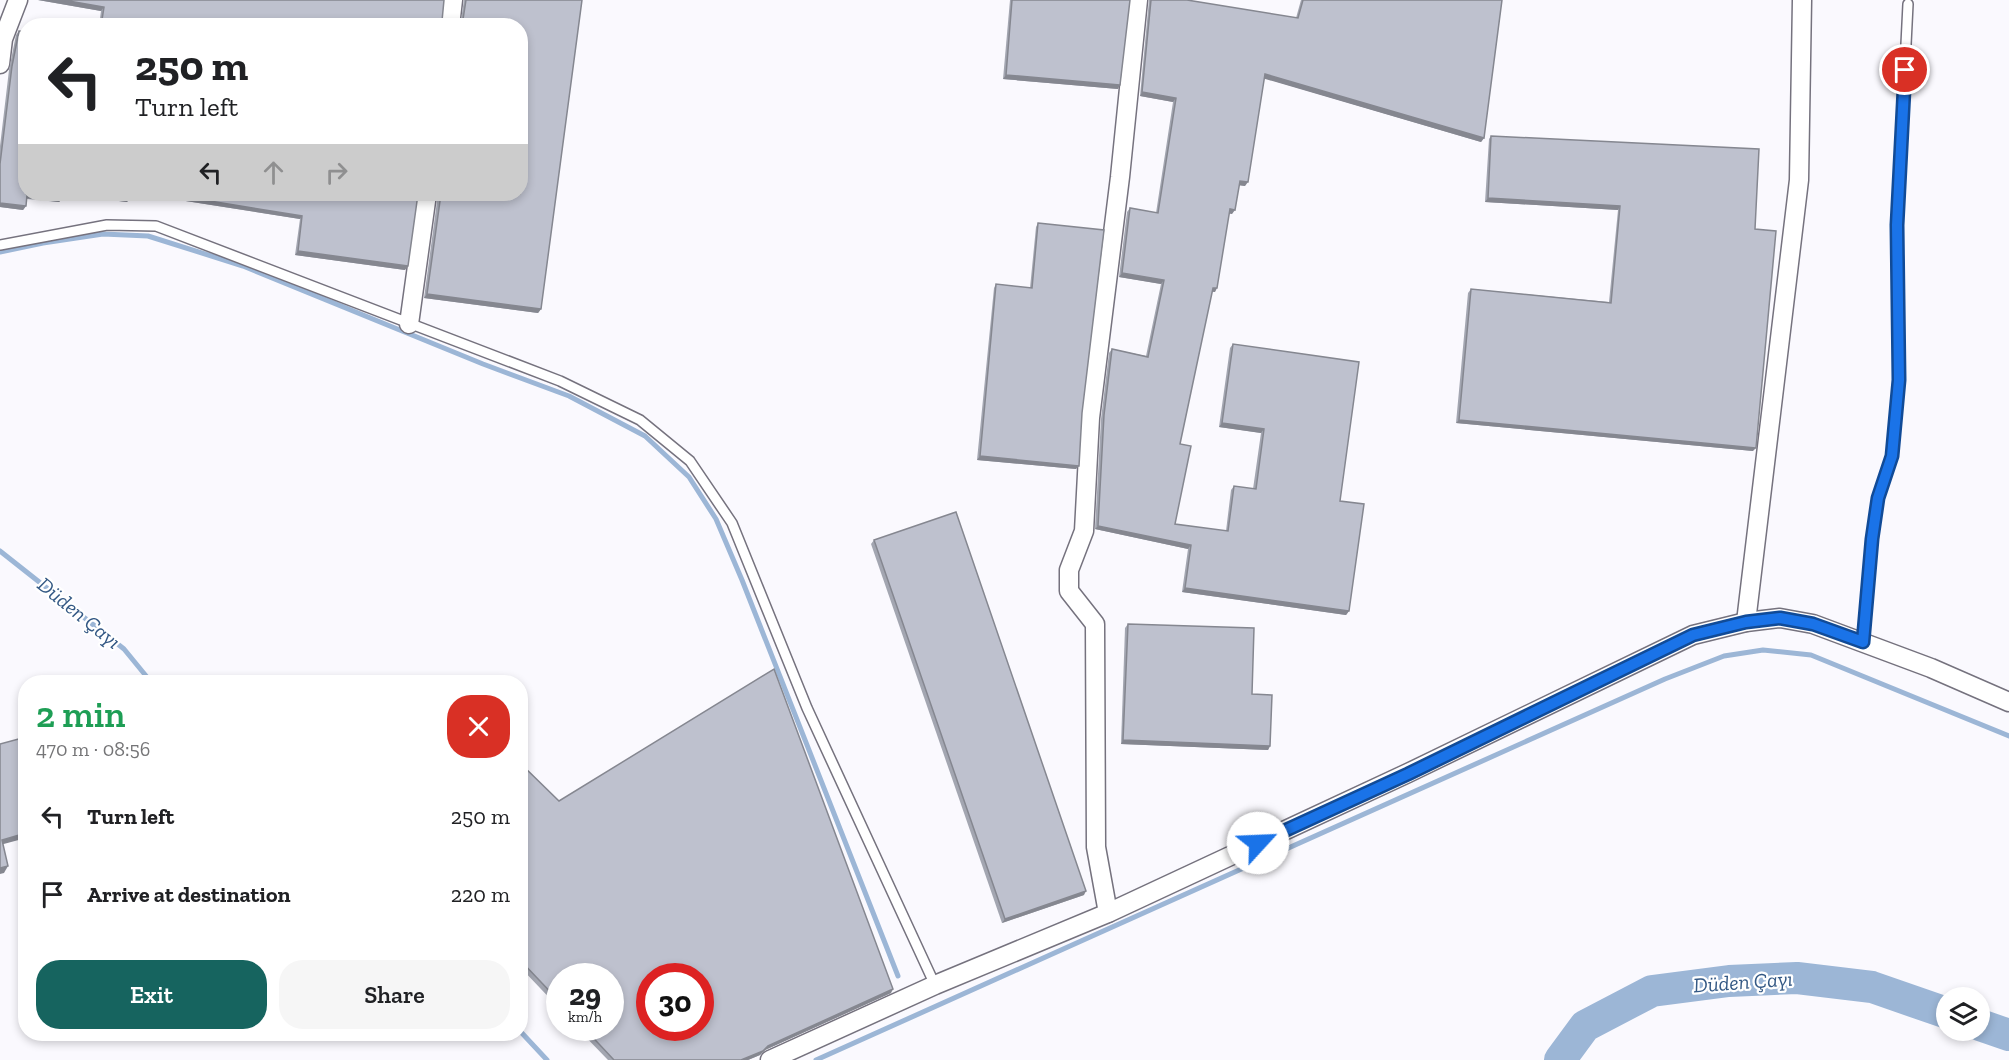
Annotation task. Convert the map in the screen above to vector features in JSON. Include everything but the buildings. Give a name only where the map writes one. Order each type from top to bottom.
[{"type":"street","points":[[0,64],[3,39],[18,0]]},
{"type":"street","points":[[451,18],[453,0]]},
{"type":"street","points":[[1108,913],[1096,847],[1095,624],[1068,591],[1069,570],[1083,531],[1090,418],[1121,165],[1138,0]]},
{"type":"street","points":[[1746,622],[1799,180],[1802,0]]},
{"type":"street","points":[[409,324],[426,201]]},
{"type":"street","points":[[770,1060],[935,985],[1108,913],[1408,774],[1693,635],[1746,622],[1780,618],[1813,624],[1931,668],[2009,702]]},
{"type":"lane","points":[[1863,642],[1872,539],[1878,498],[1892,456],[1899,380],[1897,225],[1908,4]]},
{"type":"lane","points":[[0,245],[107,225],[156,226],[570,386],[640,420],[690,461],[732,523],[807,708],[935,985]]},
{"type":"waterway","points":[[0,252],[103,234],[148,236],[243,266],[483,364],[569,396],[645,436],[689,477],[716,519],[898,976]]},
{"type":"waterway","name":"Düden Çayı","points":[[0,551],[124,649],[145,675]]},
{"type":"waterway","points":[[816,1060],[1665,679],[1724,656],[1763,650],[1811,655],[2009,736]]},
{"type":"waterway","name":"Düden Çayı","points":[[1560,1060],[1585,1026],[1652,991],[1729,981],[1797,978],[1872,987],[1936,1009]]},
{"type":"waterway","name":"Düden Çayı","points":[[1990,1028],[2009,1035]]},
{"type":"waterway","name":"Düden Çayı","points":[[528,1040],[547,1060]]},
{"type":"route","points":[[1258,843],[1408,774],[1693,635],[1746,622],[1780,618],[1813,624],[1863,642],[1872,539],[1878,498],[1892,456],[1899,380],[1897,225],[1905,70]]}]
